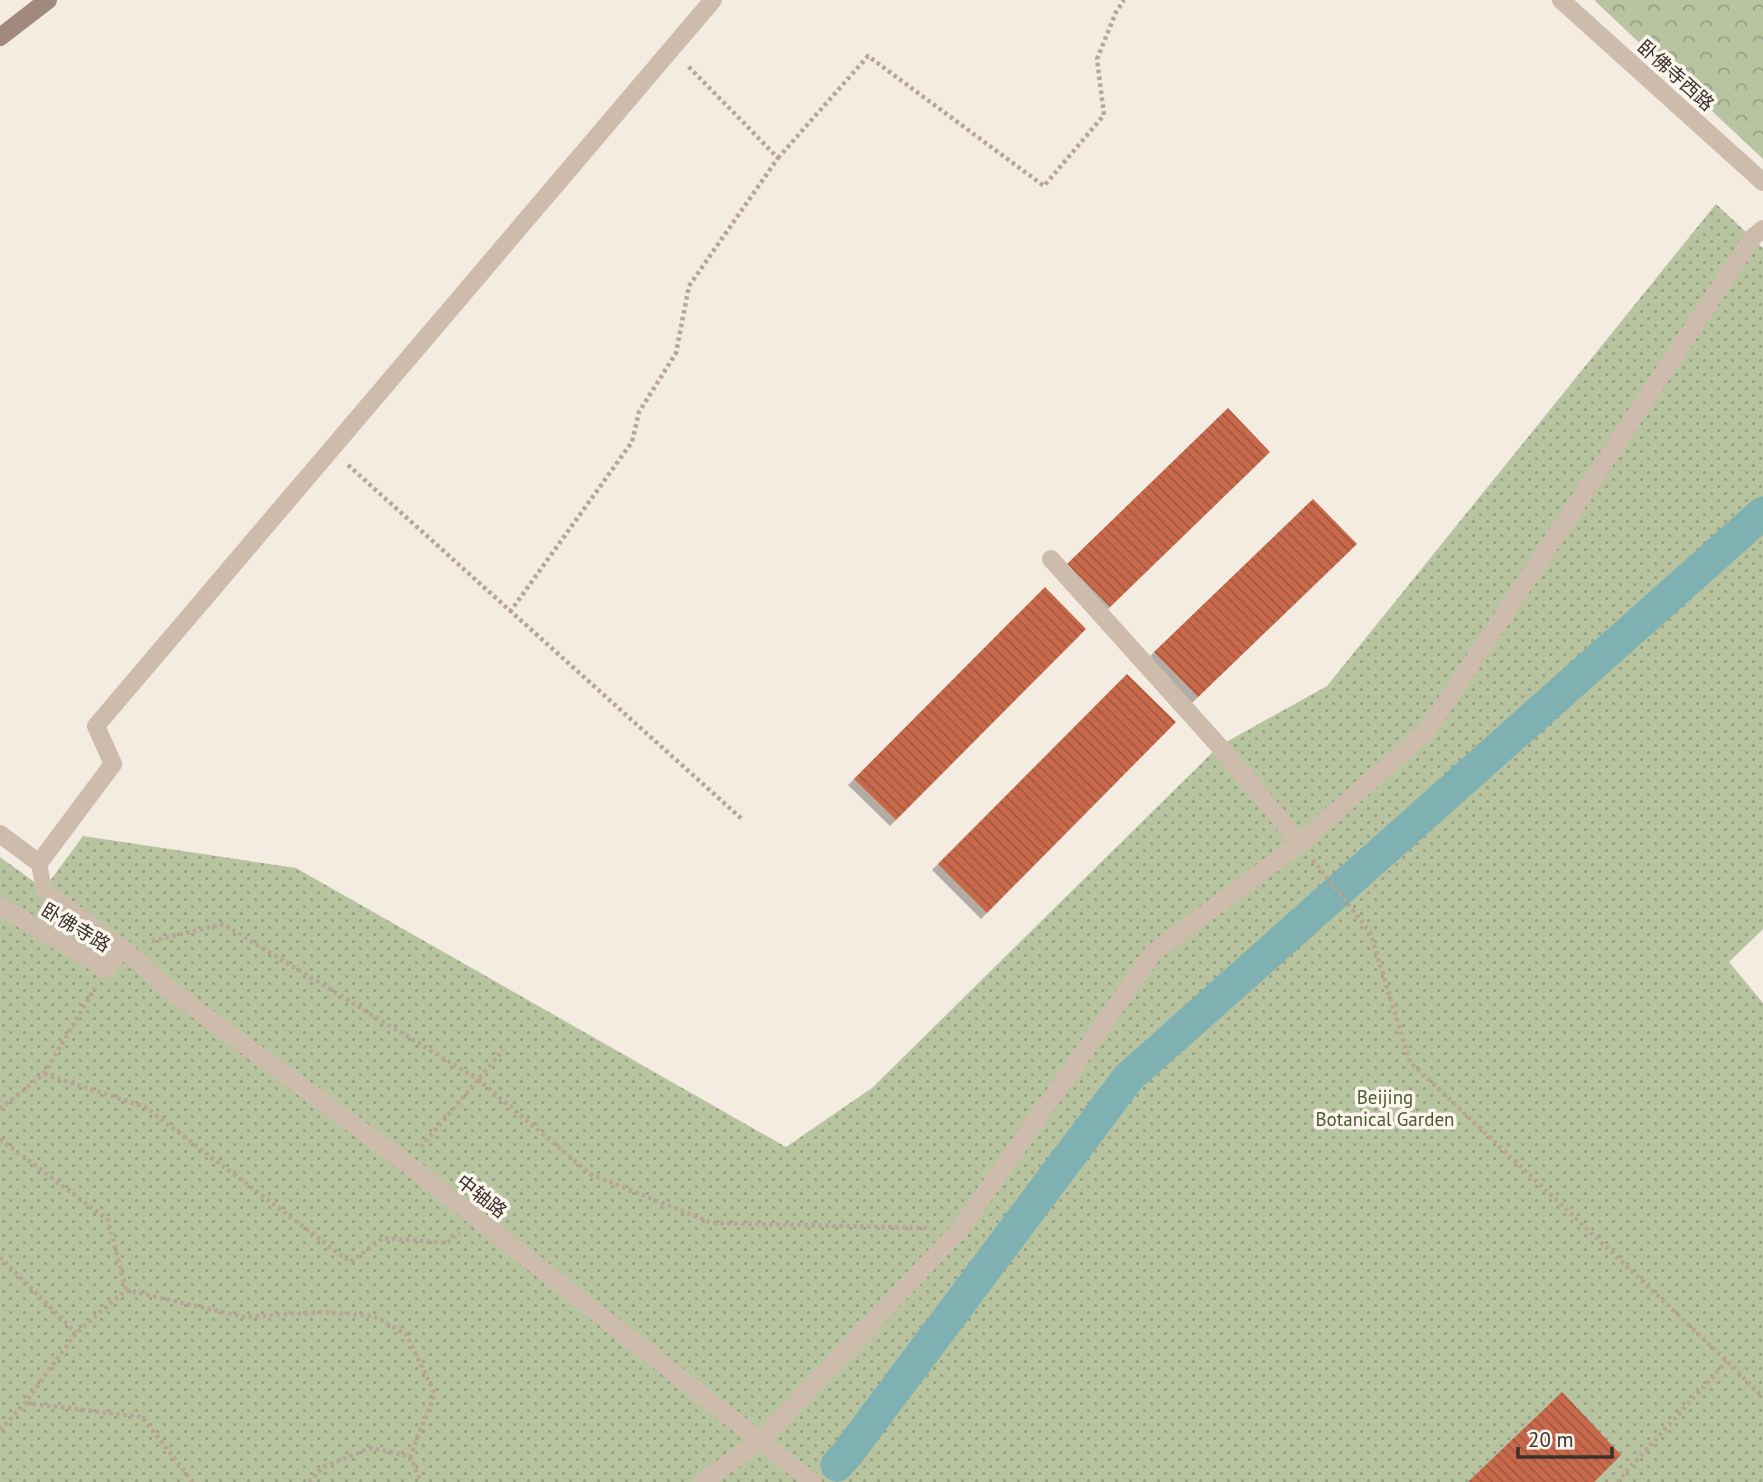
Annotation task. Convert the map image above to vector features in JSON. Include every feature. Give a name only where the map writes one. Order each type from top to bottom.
[{"type":"street","points":[[0,37],[48,0]]},
{"type":"street","points":[[0,834],[40,863],[113,764],[96,726],[713,0]]},
{"type":"street","name":"卧佛寺西路","points":[[1560,0],[1763,182]]},
{"type":"street","points":[[702,1482],[761,1440],[961,1228],[1153,953],[1300,843],[1427,731],[1752,238],[1763,229]]},
{"type":"street","points":[[1051,559],[1219,746],[1300,843]]},
{"type":"street","name":"卧佛寺路","points":[[0,906],[106,969],[123,948]]},
{"type":"street","name":"中轴路","points":[[123,948],[167,988],[406,1163],[813,1482]]},
{"type":"lane","points":[[40,863],[44,890],[123,948]]},
{"type":"path","points":[[510,612],[632,442],[639,412],[676,353],[689,286],[778,158],[868,57],[1044,186],[1104,115],[1097,58],[1116,12],[1124,0]]},
{"type":"path","points":[[671,49],[778,158]]},
{"type":"path","points":[[331,450],[743,820]]},
{"type":"path","points":[[1300,843],[1370,932],[1410,1062],[1763,1397]]},
{"type":"path","points":[[123,948],[223,923],[479,1080],[590,1174],[712,1223],[961,1228]]},
{"type":"path","points":[[0,1109],[44,1074],[106,969]]},
{"type":"path","points":[[406,1163],[503,1050]]},
{"type":"path","points":[[44,1074],[145,1107],[350,1262],[383,1238],[447,1243],[475,1218]]},
{"type":"path","points":[[0,1139],[108,1220],[126,1290]]},
{"type":"path","points":[[0,1257],[76,1333]]},
{"type":"path","points":[[0,1430],[25,1403],[76,1333],[126,1290]]},
{"type":"path","points":[[126,1290],[244,1317],[324,1312],[373,1316],[407,1335],[435,1394],[410,1456],[421,1482]]},
{"type":"path","points":[[1617,1482],[1727,1362]]},
{"type":"path","points":[[25,1403],[142,1417],[193,1482]]},
{"type":"path","points":[[309,1482],[323,1466],[370,1448],[410,1456]]},
{"type":"green space","points":[[1763,0],[1763,159],[1595,1]]},
{"type":"green space","name":"Beijing Botanical Garden","points":[[1716,204],[1763,248],[1763,929],[1729,962],[1763,1003],[1763,1482],[0,1482],[0,857],[44,889],[83,836],[296,868],[786,1147],[872,1088],[1219,746],[1327,686]]},
{"type":"building","points":[[1228,408],[1270,452],[1110,607],[1067,564]]},
{"type":"building","points":[[1313,499],[1357,544],[1198,697],[1154,652]]},
{"type":"building","points":[[1045,587],[1086,629],[896,820],[854,779]]},
{"type":"building","points":[[1127,674],[1176,722],[987,913],[938,864]]},
{"type":"building","points":[[1562,1392],[1621,1455],[1594,1482],[1468,1482]]},
{"type":"waterway","points":[[837,1465],[1128,1078],[1763,513]]}]
